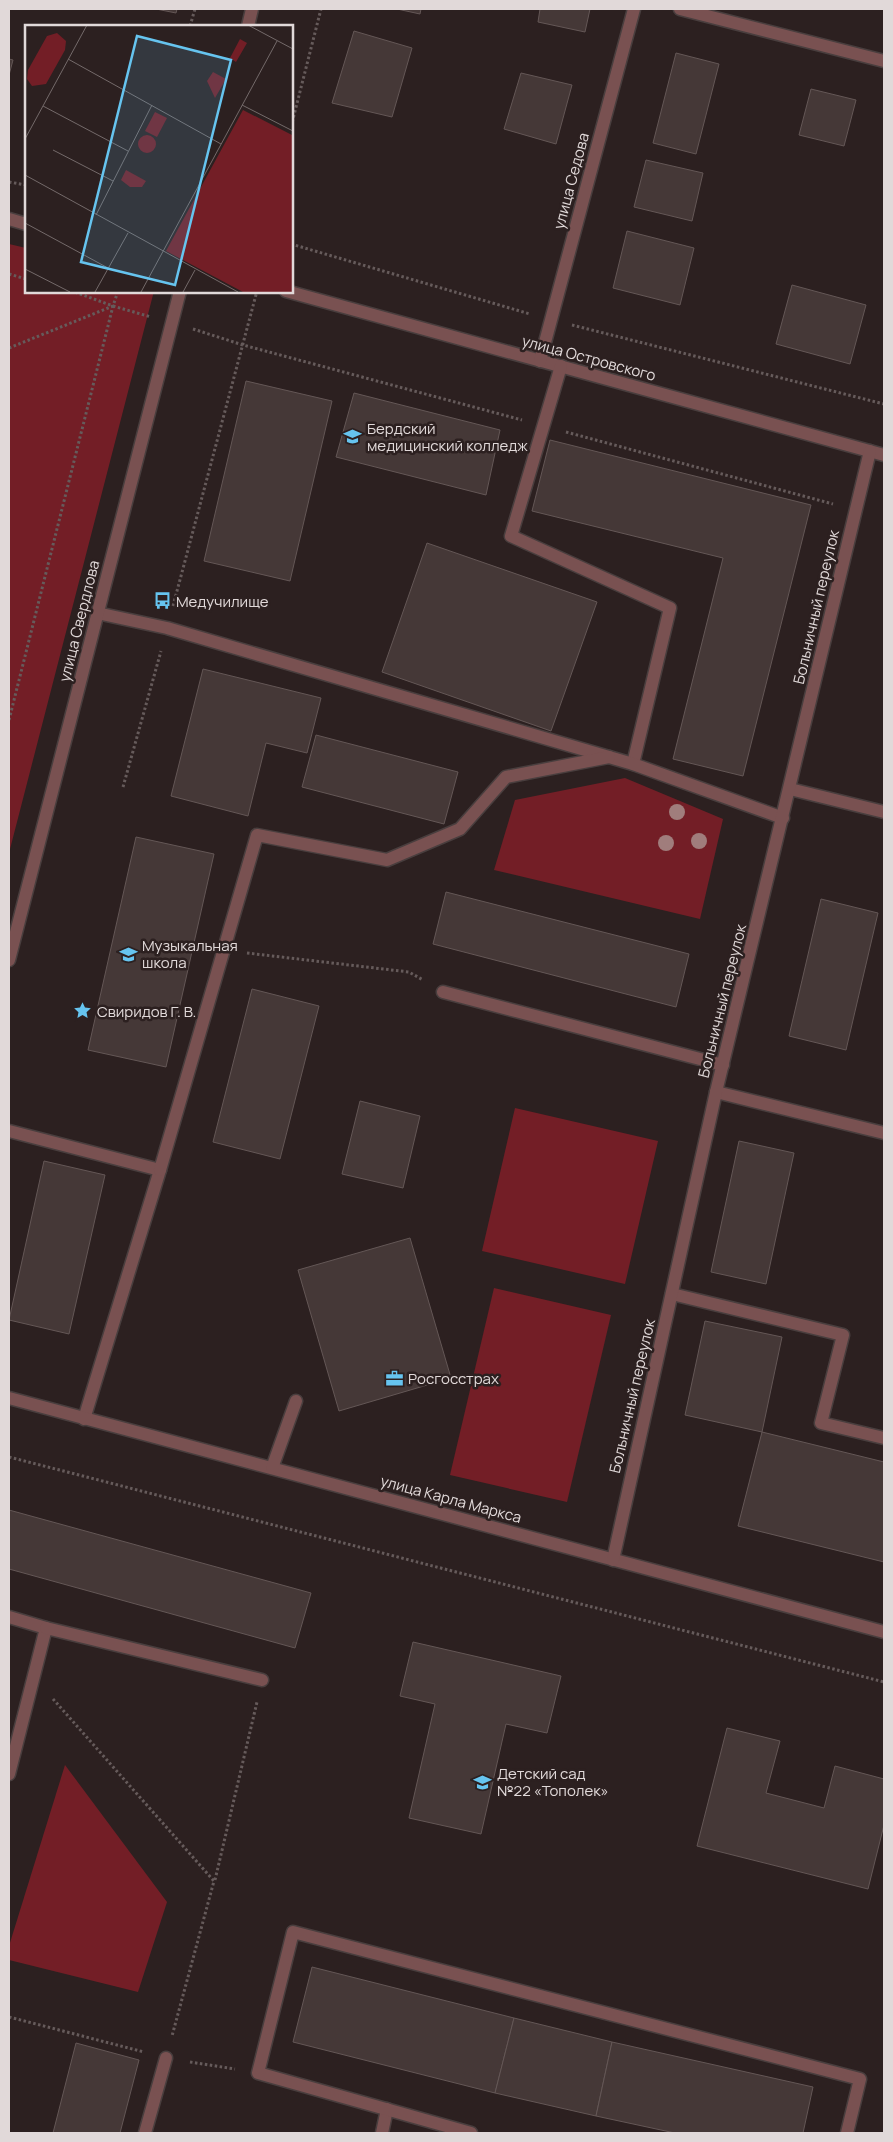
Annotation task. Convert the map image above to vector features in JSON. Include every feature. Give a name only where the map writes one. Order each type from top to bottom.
[{"type":"street","points":[[248,25],[252,9]]},
{"type":"street","name":"улица Седова","points":[[540,361],[634,9]]},
{"type":"street","points":[[680,9],[884,62]]},
{"type":"street","points":[[9,219],[25,224]]},
{"type":"street","name":"улица Свердлова","points":[[9,960],[180,292]]},
{"type":"street","name":"улица Островского","points":[[290,292],[884,455]]},
{"type":"street","points":[[560,366],[511,536],[670,608],[633,764]]},
{"type":"street","name":"Больничный переулок","points":[[612,1560],[716,1092],[870,451]]},
{"type":"street","points":[[97,614],[167,628],[633,764],[783,818]]},
{"type":"street","points":[[84,1419],[160,1170],[258,835],[387,860],[460,829],[506,777],[609,757]]},
{"type":"street","points":[[790,789],[884,812]]},
{"type":"street","points":[[442,992],[723,1065]]},
{"type":"street","points":[[716,1092],[884,1133]]},
{"type":"street","points":[[9,1131],[160,1170]]},
{"type":"street","points":[[672,1294],[843,1335],[821,1423],[884,1438]]},
{"type":"street","name":"улица Карла Маркса","points":[[9,1398],[884,1632]]},
{"type":"street","points":[[272,1468],[296,1401]]},
{"type":"street","points":[[9,1617],[46,1628],[262,1680]]},
{"type":"street","points":[[9,1774],[46,1628]]},
{"type":"street","points":[[471,2133],[258,2073],[293,1932],[860,2079],[847,2133]]},
{"type":"street","points":[[145,2133],[166,2058]]},
{"type":"street","points":[[382,2133],[387,2109]]},
{"type":"path","points":[[190,25],[195,9]]},
{"type":"path","points":[[292,123],[321,9]]},
{"type":"path","points":[[9,182],[25,185]]},
{"type":"path","points":[[292,244],[551,320],[884,404]]},
{"type":"path","points":[[9,274],[25,279]]},
{"type":"path","points":[[75,292],[113,306],[243,345],[856,510]]},
{"type":"path","points":[[9,720],[118,292]]},
{"type":"path","points":[[123,787],[258,292]]},
{"type":"path","points":[[9,347],[113,306]]},
{"type":"path","points":[[224,950],[409,972],[442,992]]},
{"type":"path","points":[[9,1457],[884,1682]]},
{"type":"path","points":[[34,1678],[214,1881]]},
{"type":"path","points":[[166,2058],[214,1881],[262,1680]]},
{"type":"path","points":[[9,2017],[166,2058],[258,2073]]},
{"type":"shaded area","points":[[9,244],[25,248],[25,292],[154,292],[9,853]]},
{"type":"shaded area","points":[[625,778],[723,819],[700,919],[494,870],[515,800]]},
{"type":"shaded area","points":[[515,1108],[658,1141],[625,1284],[482,1251]]},
{"type":"shaded area","points":[[494,1288],[611,1315],[567,1502],[450,1475]]},
{"type":"shaded area","points":[[65,1765],[167,1902],[138,1992],[9,1960],[9,1946]]},
{"type":"building","points":[[156,9],[177,9],[176,13]]},
{"type":"building","points":[[397,9],[421,9],[420,14]]},
{"type":"building","points":[[540,9],[590,9],[585,32],[538,22]]},
{"type":"building","points":[[354,31],[412,48],[392,117],[332,103]]},
{"type":"building","points":[[676,53],[719,64],[696,154],[653,143]]},
{"type":"building","points":[[9,59],[13,60],[9,75]]},
{"type":"building","points":[[521,73],[572,85],[556,144],[504,129]]},
{"type":"building","points":[[811,89],[856,100],[844,146],[799,135]]},
{"type":"building","points":[[646,160],[703,173],[692,221],[634,207]]},
{"type":"building","points":[[627,231],[694,248],[680,305],[613,288]]},
{"type":"building","points":[[792,285],[866,305],[850,364],[776,344]]},
{"type":"building","points":[[246,381],[332,401],[290,581],[204,561]]},
{"type":"building","points":[[354,393],[500,430],[486,495],[336,457]]},
{"type":"building","points":[[550,440],[811,505],[743,776],[673,759],[723,558],[532,511]]},
{"type":"building","points":[[427,543],[597,602],[551,731],[382,672]]},
{"type":"building","points":[[203,669],[321,698],[307,753],[266,743],[248,816],[171,796]]},
{"type":"building","points":[[316,735],[458,772],[444,824],[302,787]]},
{"type":"building","points":[[136,837],[214,854],[166,1067],[88,1050]]},
{"type":"building","points":[[446,892],[689,954],[676,1007],[433,944]]},
{"type":"building","points":[[821,899],[878,913],[846,1050],[789,1036]]},
{"type":"building","points":[[252,989],[319,1006],[280,1159],[213,1142]]},
{"type":"building","points":[[360,1101],[420,1116],[403,1188],[342,1174]]},
{"type":"building","points":[[739,1141],[794,1153],[766,1284],[711,1272]]},
{"type":"building","points":[[44,1161],[105,1175],[69,1334],[9,1320]]},
{"type":"building","points":[[410,1238],[451,1378],[339,1411],[298,1270]]},
{"type":"building","points":[[705,1321],[782,1337],[762,1432],[685,1415]]},
{"type":"building","points":[[762,1432],[884,1462],[884,1562],[738,1526]]},
{"type":"building","points":[[9,1510],[311,1593],[295,1648],[9,1569]]},
{"type":"building","points":[[413,1642],[561,1676],[547,1733],[506,1724],[481,1834],[409,1818],[435,1704],[400,1696]]},
{"type":"building","points":[[727,1728],[780,1741],[766,1793],[824,1808],[835,1766],[884,1779],[884,1825],[868,1889],[697,1846]]},
{"type":"building","points":[[312,1967],[514,2018],[495,2093],[293,2042]]},
{"type":"building","points":[[514,2018],[612,2042],[596,2116],[495,2093]]},
{"type":"building","points":[[612,2042],[813,2087],[803,2133],[675,2133],[596,2116]]},
{"type":"building","points":[[76,2043],[139,2060],[120,2133],[53,2133]]},
{"type":"place","name":"Бердский медицинский колледж","points":[[353,437]]},
{"type":"place","name":"Медучилище","points":[[162,601]]},
{"type":"place","name":"Музыкальная школа","points":[[128,954]]},
{"type":"place","name":"Свиридов Г. В.","points":[[83,1011]]},
{"type":"place","name":"Росгосстрах","points":[[394,1378]]},
{"type":"place","name":"Детский сад №22 «Тополек»","points":[[483,1782]]}]
